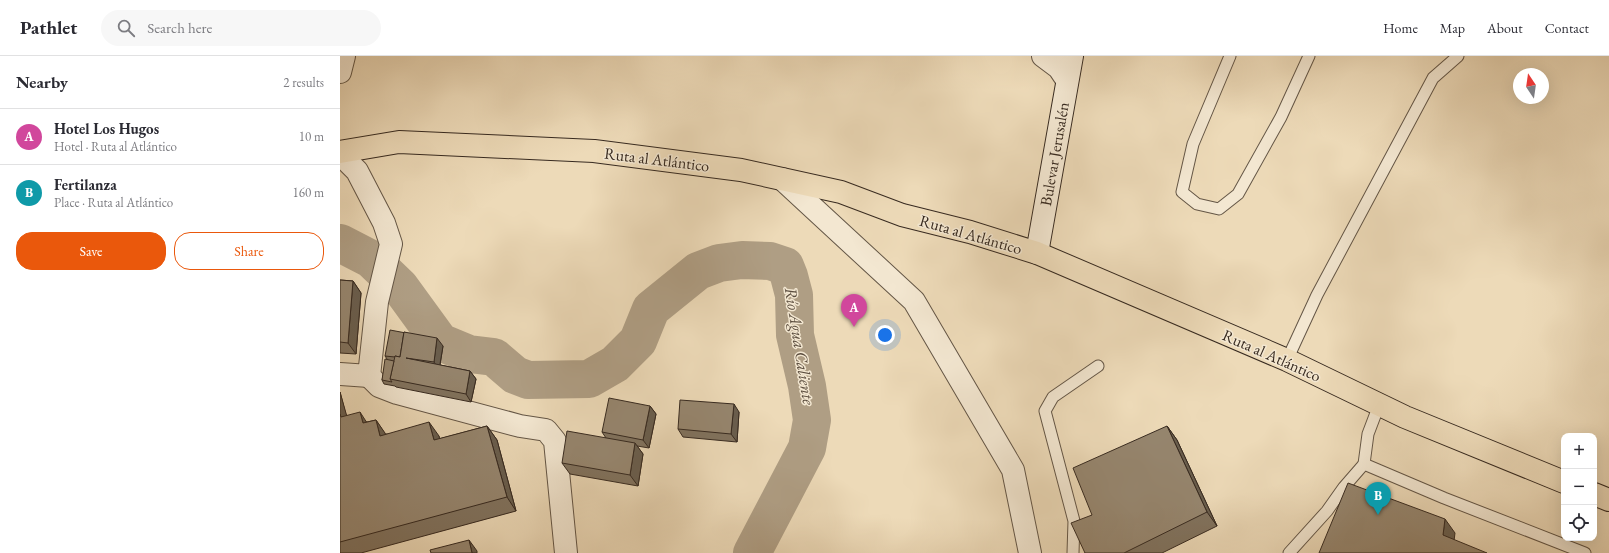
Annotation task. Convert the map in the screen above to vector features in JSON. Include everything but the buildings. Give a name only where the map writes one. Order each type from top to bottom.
[{"type":"highway","name":"Ruta al Atlántico","points":[[340,153],[399,142],[594,151],[734,169],[841,192],[902,215],[970,232],[1037,253],[1287,360],[1405,417],[1561,481]]},
{"type":"highway","points":[[1597,495],[1609,500]]},
{"type":"street","points":[[340,72],[344,56]]},
{"type":"street","points":[[1043,56],[1059,68],[1067,80]]},
{"type":"street","name":"Bulevar Jerusalén","points":[[1037,253],[1072,56]]},
{"type":"street","points":[[340,153],[357,171],[384,223],[391,244],[377,302],[369,376]]},
{"type":"street","points":[[782,179],[914,300],[1013,470],[1030,553]]},
{"type":"street","points":[[340,374],[369,376],[379,386],[397,393],[520,426],[546,430],[555,441],[566,553]]},
{"type":"lane","points":[[1230,56],[1193,144],[1182,192],[1197,204],[1219,209],[1238,194],[1281,117],[1309,56]]},
{"type":"lane","points":[[1287,360],[1317,295],[1433,78],[1458,56]]},
{"type":"lane","points":[[1073,553],[1074,521],[1045,411],[1053,396],[1098,366]]},
{"type":"lane","points":[[1289,553],[1327,511],[1344,487],[1364,464],[1368,434],[1379,404]]},
{"type":"lane","points":[[1364,464],[1444,498],[1585,553]]},
{"type":"waterway","name":"Río Agua Caliente","points":[[340,243],[371,259],[400,287],[440,342],[469,354],[494,357],[515,375],[528,380],[589,379],[615,364],[638,341],[651,309],[698,271],[719,263],[742,260],[770,261],[785,266],[794,295],[795,335],[807,386],[812,420],[807,448],[752,553]]},
{"type":"place","name":"Hotel Los Hugos","points":[[854,327]]},
{"type":"place","name":"Fertilanza","points":[[1378,515]]}]
